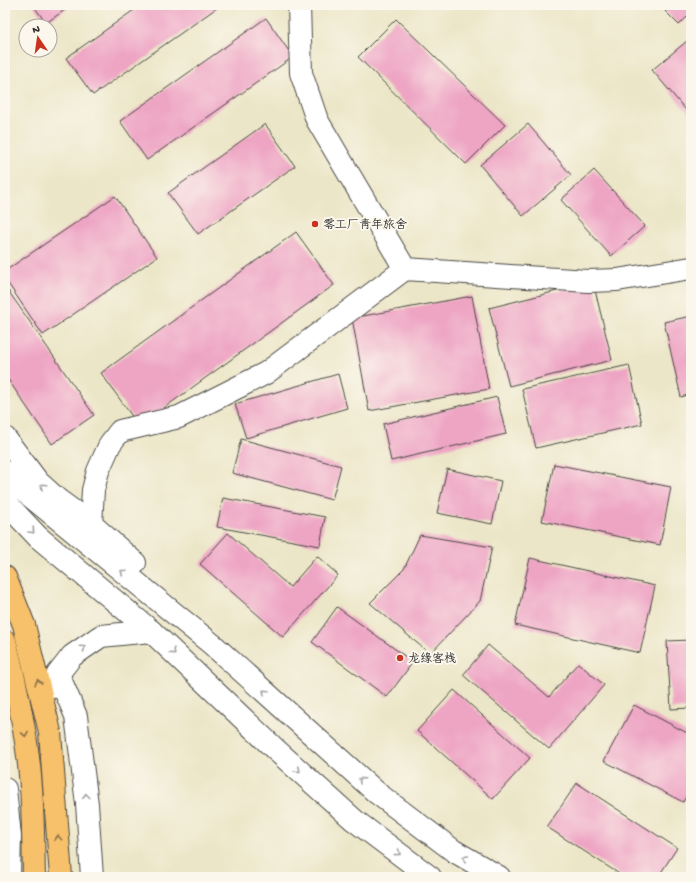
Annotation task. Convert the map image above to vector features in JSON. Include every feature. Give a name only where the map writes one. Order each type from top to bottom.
[{"type":"highway","points":[[5,577],[24,625],[50,732],[61,877]]},
{"type":"highway","points":[[5,641],[17,688],[27,750],[32,809],[34,877]]},
{"type":"street","points":[[299,5],[301,73],[317,120],[405,269]]},
{"type":"street","points":[[91,524],[93,490],[98,471],[110,444],[120,431],[179,417],[266,373],[405,269],[588,281],[617,280],[649,276],[691,268]]},
{"type":"street","points":[[5,438],[38,482],[58,500],[91,524],[202,622],[213,645]]},
{"type":"street","points":[[5,472],[13,482],[213,645],[377,793],[454,851],[499,877]]},
{"type":"street","points":[[5,502],[38,537],[150,631],[275,749],[354,820],[430,877]]},
{"type":"street","points":[[50,732],[58,674],[72,656],[101,636],[150,631]]},
{"type":"street","points":[[58,674],[76,716],[87,804],[92,877]]},
{"type":"street","points":[[275,749],[299,723]]},
{"type":"street","points":[[5,788],[10,836],[9,877]]},
{"type":"building","points":[[33,5],[72,5],[53,18],[42,18]]},
{"type":"building","points":[[141,5],[221,5],[93,95],[66,58]]},
{"type":"building","points":[[659,5],[691,5],[691,13],[679,25]]},
{"type":"building","points":[[266,18],[293,57],[147,160],[120,121]]},
{"type":"building","points":[[396,19],[505,125],[466,164],[358,57]]},
{"type":"building","points":[[687,41],[691,46],[691,116],[652,70]]},
{"type":"building","points":[[265,124],[295,166],[198,234],[168,193]]},
{"type":"building","points":[[528,124],[571,175],[523,216],[480,165]]},
{"type":"building","points":[[594,170],[645,226],[611,256],[561,200]]},
{"type":"building","points":[[115,196],[157,257],[43,335],[5,279],[5,271]]},
{"type":"building","points":[[296,232],[334,285],[139,426],[101,373]]},
{"type":"building","points":[[593,282],[612,360],[509,386],[489,308]]},
{"type":"building","points":[[5,286],[94,415],[52,444],[5,375]]},
{"type":"building","points":[[472,296],[489,389],[369,411],[352,318]]},
{"type":"building","points":[[691,316],[691,394],[681,397],[664,322]]},
{"type":"building","points":[[629,365],[642,424],[536,448],[522,389]]},
{"type":"building","points":[[338,374],[347,408],[246,438],[235,404]]},
{"type":"building","points":[[497,397],[506,434],[391,461],[383,424]]},
{"type":"building","points":[[241,439],[341,466],[332,500],[232,473]]},
{"type":"building","points":[[554,464],[671,487],[660,545],[542,521]]},
{"type":"building","points":[[447,469],[501,481],[492,524],[437,513]]},
{"type":"building","points":[[223,498],[325,517],[320,546],[217,527]]},
{"type":"building","points":[[228,533],[290,587],[317,556],[338,575],[283,637],[200,564]]},
{"type":"building","points":[[420,535],[492,547],[480,601],[430,654],[370,603],[404,569]]},
{"type":"building","points":[[530,558],[655,586],[640,653],[515,625]]},
{"type":"building","points":[[337,607],[413,662],[387,697],[312,642]]},
{"type":"building","points":[[691,640],[691,708],[671,709],[667,641]]},
{"type":"building","points":[[488,645],[549,697],[578,663],[604,685],[549,749],[463,675]]},
{"type":"building","points":[[454,690],[530,758],[493,799],[417,731]]},
{"type":"building","points":[[634,705],[691,735],[691,788],[683,802],[604,761]]},
{"type":"building","points":[[577,783],[677,848],[658,877],[624,877],[547,827]]},
{"type":"place","name":"零工厂青年旅舍","points":[[315,224]]},
{"type":"place","name":"龙缘客栈","points":[[400,658]]}]
